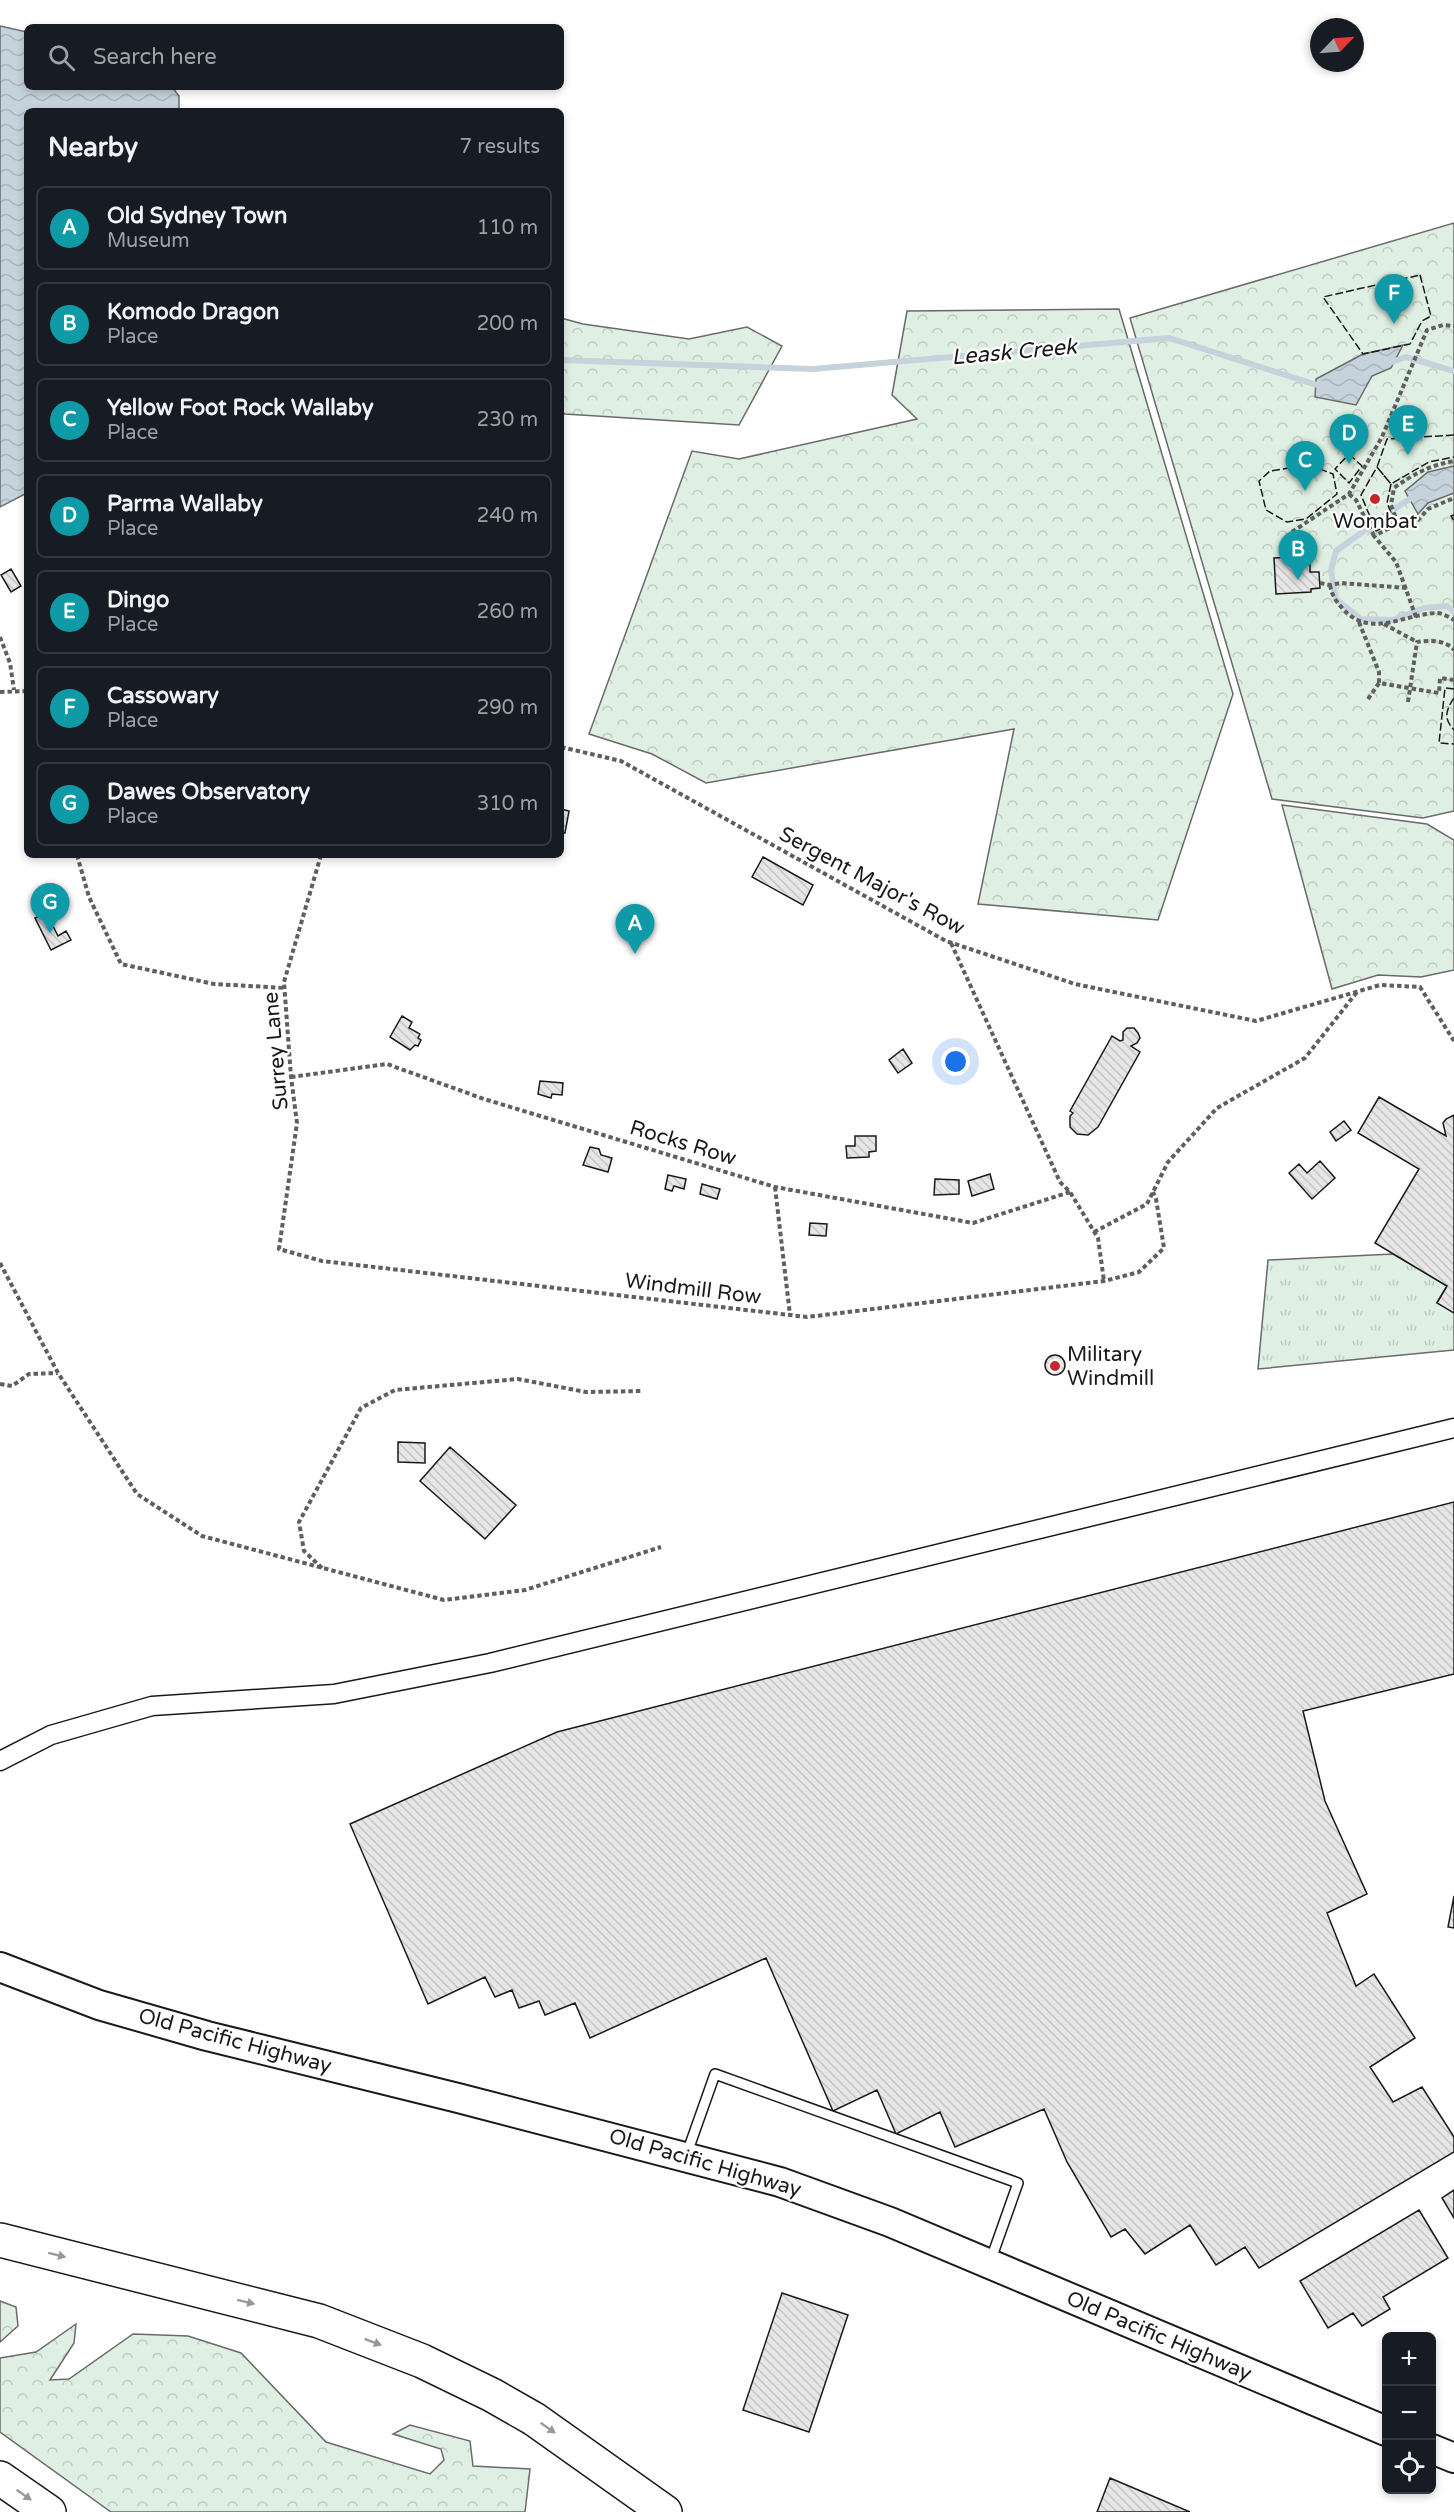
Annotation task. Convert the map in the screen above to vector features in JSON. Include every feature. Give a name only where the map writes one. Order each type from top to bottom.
[{"type":"highway","points":[[0,2240],[319,2320],[422,2361],[492,2395],[534,2419],[665,2512]]},
{"type":"highway","points":[[0,2478],[49,2512]]},
{"type":"main road","name":"Old Pacific Highway","points":[[0,1966],[99,2005],[207,2036],[686,2156],[780,2182],[890,2222],[1382,2429]]},
{"type":"main road","points":[[1436,2451],[1454,2458]]},
{"type":"street","points":[[0,1761],[51,1735],[152,1706],[334,1694],[489,1663],[1454,1428]]},
{"type":"lane","points":[[686,2156],[715,2074],[1018,2183],[989,2265]]},
{"type":"path","points":[[1292,532],[1349,494],[1382,437],[1427,330],[1443,324],[1454,326]]},
{"type":"path","points":[[1398,524],[1391,505],[1394,488],[1408,477],[1434,465],[1454,461]]},
{"type":"path","points":[[1349,494],[1356,500],[1374,536],[1396,562],[1416,617]]},
{"type":"path","points":[[1374,536],[1398,524],[1412,527],[1428,509],[1454,498]]},
{"type":"path","points":[[1320,583],[1407,588]]},
{"type":"path","points":[[1330,585],[1332,596],[1349,616],[1367,625],[1439,613],[1454,620]]},
{"type":"path","points":[[1359,622],[1379,672],[1379,683],[1368,699]]},
{"type":"path","points":[[1383,624],[1417,642],[1427,640],[1450,645],[1454,650]]},
{"type":"path","points":[[0,637],[10,663],[14,690]]},
{"type":"path","points":[[1408,702],[1417,642]]},
{"type":"path","points":[[1379,683],[1410,690],[1439,693],[1440,678],[1454,680]]},
{"type":"path","points":[[0,692],[24,691]]},
{"type":"path","name":"Sergent Major's Row","points":[[564,748],[621,761],[951,942],[1075,984],[1256,1021],[1380,985],[1420,987],[1454,1041]]},
{"type":"path","points":[[78,858],[89,897],[121,964],[214,984],[285,988]]},
{"type":"path","name":"Surrey Lane","points":[[279,1249],[297,1123],[284,982],[320,858]]},
{"type":"path","points":[[951,942],[1060,1182],[1070,1192],[1098,1238],[1104,1281]]},
{"type":"path","points":[[1094,1232],[1147,1204],[1168,1162],[1217,1108],[1305,1058],[1357,992]]},
{"type":"path","name":"Rocks Row","points":[[291,1077],[387,1064],[484,1098],[775,1187],[973,1223],[1070,1192]]},
{"type":"path","points":[[775,1187],[790,1315]]},
{"type":"path","name":"Windmill Row","points":[[279,1249],[322,1261],[807,1317],[1104,1281],[1139,1272],[1164,1248],[1153,1192]]},
{"type":"path","points":[[0,1263],[58,1372],[137,1494],[202,1536],[444,1600],[525,1590],[661,1547]]},
{"type":"path","points":[[0,1384],[12,1386],[29,1374],[58,1372]]},
{"type":"path","points":[[322,1568],[304,1551],[299,1522],[361,1408],[386,1394],[395,1390],[518,1379],[586,1392],[642,1391]]},
{"type":"green space","points":[[1454,223],[1454,811],[1423,818],[1272,799],[1130,318]]},
{"type":"green space","points":[[1119,309],[1233,694],[1158,920],[978,904],[1014,729],[706,783],[652,754],[589,734],[692,451],[739,459],[917,419],[892,395],[907,311]]},
{"type":"green space","points":[[564,319],[583,324],[689,339],[747,327],[782,346],[739,425],[565,414]]},
{"type":"green space","points":[[1282,805],[1427,824],[1454,840],[1454,970],[1421,977],[1378,975],[1332,989]]},
{"type":"green space","points":[[1393,1254],[1447,1286],[1437,1302],[1454,1313],[1454,1350],[1258,1369],[1268,1260]]},
{"type":"green space","points":[[0,2301],[16,2307],[18,2326],[0,2342]]},
{"type":"green space","points":[[76,2324],[74,2343],[50,2380],[69,2379],[133,2334],[188,2336],[241,2353],[326,2442],[430,2474],[444,2460],[441,2449],[393,2434],[410,2425],[470,2441],[473,2466],[530,2469],[525,2512],[111,2512],[0,2432],[0,2358],[36,2352]]},
{"type":"water","points":[[0,26],[24,31],[24,90],[174,90],[179,96],[179,108],[24,108],[24,495],[0,507]]},
{"type":"water","points":[[1403,345],[1391,368],[1372,376],[1356,405],[1315,397],[1316,379],[1363,354]]},
{"type":"water","points":[[1454,466],[1454,493],[1428,503],[1418,514],[1405,491],[1428,472]]},
{"type":"building","points":[[1310,556],[1310,572],[1319,572],[1320,588],[1311,589],[1311,592],[1276,594],[1274,558]]},
{"type":"building","points":[[11,569],[21,586],[11,592],[1,575]]},
{"type":"building","points":[[564,810],[569,811],[564,833]]},
{"type":"building","points":[[763,857],[813,885],[803,905],[752,877]]},
{"type":"building","points":[[46,912],[58,936],[66,931],[71,940],[51,950],[35,918]]},
{"type":"building","points":[[402,1016],[412,1022],[409,1028],[420,1034],[418,1038],[421,1040],[418,1046],[415,1045],[410,1050],[390,1037]]},
{"type":"building","points":[[1127,1028],[1134,1028],[1138,1033],[1140,1038],[1131,1046],[1140,1052],[1098,1127],[1088,1135],[1077,1134],[1070,1127],[1070,1116],[1073,1113],[1070,1111],[1112,1036],[1120,1041],[1123,1040],[1123,1032]]},
{"type":"building","points":[[903,1049],[912,1063],[898,1073],[889,1060]]},
{"type":"building","points":[[540,1081],[563,1083],[562,1095],[552,1094],[551,1098],[538,1094]]},
{"type":"building","points":[[1379,1097],[1446,1136],[1443,1123],[1454,1115],[1454,1313],[1437,1303],[1447,1286],[1375,1243],[1419,1169],[1358,1133]]},
{"type":"building","points":[[1344,1121],[1351,1130],[1336,1141],[1330,1132]]},
{"type":"building","points":[[855,1136],[876,1136],[876,1151],[869,1152],[869,1157],[847,1158],[846,1146],[855,1146]]},
{"type":"building","points":[[590,1147],[599,1149],[601,1155],[612,1158],[608,1172],[583,1165]]},
{"type":"building","points":[[1320,1161],[1335,1178],[1312,1199],[1289,1173],[1299,1164],[1307,1173]]},
{"type":"building","points":[[990,1174],[994,1189],[972,1196],[968,1181]]},
{"type":"building","points":[[668,1175],[686,1179],[684,1189],[674,1186],[672,1191],[665,1189]]},
{"type":"building","points":[[935,1179],[959,1180],[959,1194],[934,1195]]},
{"type":"building","points":[[702,1184],[720,1189],[717,1199],[700,1194]]},
{"type":"building","points":[[810,1223],[827,1224],[826,1236],[809,1235]]},
{"type":"building","name":"Military Windmill","points":[[1051,1355],[1059,1355],[1065,1361],[1065,1369],[1059,1375],[1051,1375],[1045,1369],[1045,1361]]},
{"type":"building","points":[[398,1442],[425,1443],[425,1463],[398,1462]]},
{"type":"building","points":[[450,1447],[516,1505],[485,1539],[420,1481]]},
{"type":"building","points":[[1454,1502],[1454,1674],[1303,1711],[1325,1801],[1367,1894],[1327,1913],[1356,1986],[1374,1974],[1415,2038],[1370,2067],[1393,2102],[1422,2087],[1454,2137],[1454,2152],[1259,2268],[1245,2247],[1216,2265],[1190,2225],[1145,2254],[1125,2229],[1111,2237],[1067,2162],[1044,2109],[955,2147],[940,2112],[896,2134],[877,2090],[833,2111],[766,1958],[590,2038],[575,2003],[545,2015],[539,2001],[519,2008],[512,1990],[495,1997],[485,1977],[428,2004],[350,1824],[557,1732]]},
{"type":"building","points":[[1454,1896],[1454,1928],[1448,1927]]},
{"type":"building","points":[[1454,2190],[1454,2218],[1442,2198]]},
{"type":"building","points":[[1419,2210],[1448,2258],[1383,2297],[1390,2309],[1362,2326],[1353,2313],[1328,2328],[1300,2281]]},
{"type":"building","points":[[782,2293],[848,2315],[809,2432],[743,2410]]},
{"type":"building","points":[[1110,2478],[1190,2512],[1097,2512]]},
{"type":"waterway","name":"Leask Creek","points":[[564,360],[813,369],[1169,338],[1317,385],[1322,384]]},
{"type":"waterway","name":"Leask Creek","points":[[1389,363],[1406,357],[1454,371]]},
{"type":"waterway","points":[[1396,508],[1414,496]]},
{"type":"waterway","points":[[1390,512],[1336,551],[1331,571],[1336,599],[1361,619],[1393,620],[1424,608],[1447,606],[1454,612]]},
{"type":"fence","points":[[1420,275],[1431,316],[1422,321],[1410,344],[1363,354],[1323,297],[1420,275]]},
{"type":"fence","points":[[1454,435],[1387,439],[1377,467],[1391,484],[1429,462],[1454,457]]},
{"type":"fence","points":[[1349,454],[1362,466],[1349,483],[1335,469],[1349,454]]},
{"type":"fence","points":[[1309,465],[1333,474],[1337,494],[1306,519],[1287,522],[1266,510],[1259,481],[1270,471],[1309,465]]},
{"type":"fence","points":[[1377,467],[1391,484],[1387,503],[1395,522],[1376,531],[1361,495],[1377,467]]},
{"type":"fence","points":[[1454,515],[1451,516],[1454,521]]},
{"type":"fence","points":[[1454,689],[1445,688],[1439,743],[1454,744]]},
{"type":"fence","points":[[1454,698],[1447,714],[1448,722],[1454,730]]},
{"type":"place","name":"Cassowary","points":[[1394,324]]},
{"type":"place","name":"Dingo","points":[[1408,455]]},
{"type":"place","name":"Parma Wallaby","points":[[1349,464]]},
{"type":"place","name":"Yellow Foot Rock Wallaby","points":[[1305,491]]},
{"type":"place","name":"Wombat","points":[[1375,499]]},
{"type":"place","name":"Komodo Dragon","points":[[1298,580]]},
{"type":"place","name":"Dawes Observatory","points":[[50,933]]},
{"type":"place","name":"Old Sydney Town","points":[[635,954]]},
{"type":"place","name":"Military Windmill","points":[[1055,1366]]}]
